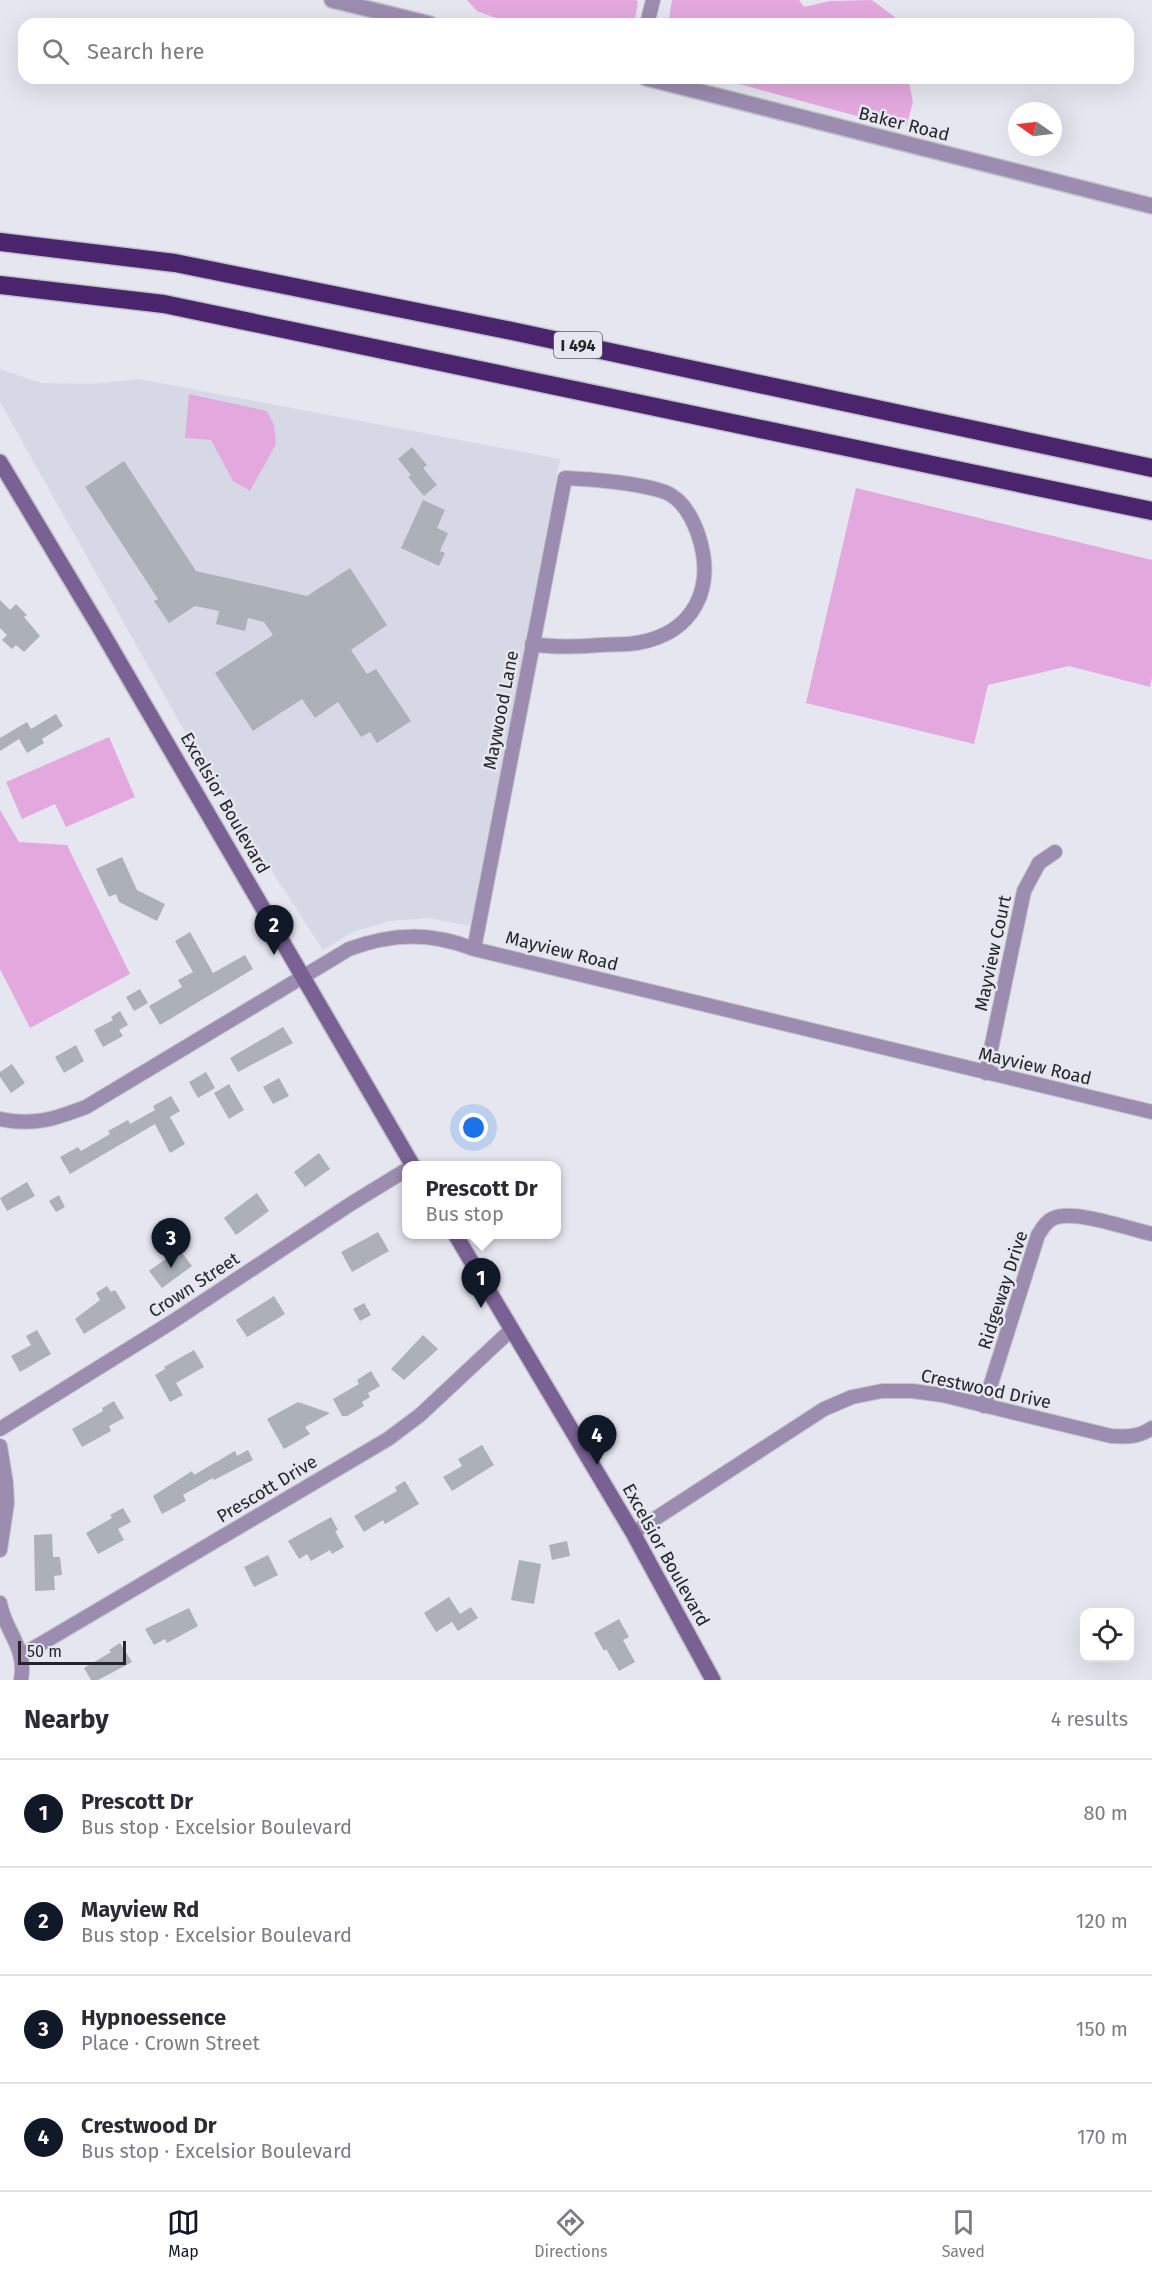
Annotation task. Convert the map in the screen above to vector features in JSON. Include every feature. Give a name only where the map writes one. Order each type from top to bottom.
[{"type":"highway","name":"I 494","points":[[0,242],[175,263],[512,331],[1152,468]]},
{"type":"highway","name":"I 494","points":[[0,285],[164,304],[1152,511]]},
{"type":"main road","name":"Excelsior Boulevard","points":[[0,462],[98,624],[410,1161]]},
{"type":"main road","name":"Excelsior Boulevard","points":[[458,1239],[633,1533],[713,1680]]},
{"type":"street","points":[[648,18],[653,0]]},
{"type":"street","points":[[340,1],[407,18]]},
{"type":"street","name":"Baker Road","points":[[670,84],[1152,207]]},
{"type":"street","name":"Maywood Lane","points":[[474,949],[532,644],[565,478],[666,492],[689,512],[702,544],[706,564],[703,588],[697,603],[681,623],[666,633],[637,643],[557,648],[532,644]]},
{"type":"street","name":"Mayview Court","points":[[986,1072],[1024,891],[1040,863],[1055,852]]},
{"type":"street","name":"Mayview Road","points":[[0,1119],[20,1123],[39,1123],[86,1107],[349,949],[375,940],[400,937],[431,937],[458,943],[474,949],[1152,1112]]},
{"type":"street","name":"Crown Street","points":[[0,1429],[172,1322],[402,1172]]},
{"type":"street","name":"Ridgeway Drive","points":[[984,1406],[1038,1235],[1044,1225],[1053,1218],[1077,1216],[1152,1234]]},
{"type":"street","name":"Prescott Drive","points":[[22,1655],[388,1439],[420,1415],[512,1329]]},
{"type":"street","name":"Crestwood Drive","points":[[633,1533],[798,1424],[852,1397],[882,1391],[912,1390],[942,1395],[1111,1436],[1126,1437],[1142,1434],[1152,1428]]},
{"type":"street","points":[[0,1446],[7,1503],[0,1550]]},
{"type":"street","points":[[0,1603],[6,1624],[22,1655],[21,1680]]},
{"type":"shaded area","points":[[467,0],[636,0],[638,2],[635,18],[496,18],[477,11]]},
{"type":"shaded area","points":[[672,0],[799,0],[804,7],[830,1],[872,0],[896,18],[669,18]]},
{"type":"shaded area","points":[[739,84],[909,84],[913,102],[907,124],[893,126]]},
{"type":"shaded area","points":[[0,369],[41,383],[91,384],[139,379],[560,459],[472,926],[428,918],[389,921],[353,932],[323,950],[207,771],[0,402]]},
{"type":"shaded area","points":[[189,394],[267,411],[274,425],[276,444],[250,491],[233,481],[211,440],[185,438]]},
{"type":"shaded area","points":[[856,488],[1152,560],[1152,677],[1150,687],[1069,666],[988,685],[974,744],[806,703]]},
{"type":"shaded area","points":[[109,737],[135,797],[66,827],[55,804],[22,819],[6,782]]},
{"type":"shaded area","points":[[0,810],[19,842],[67,845],[130,974],[30,1028],[0,969]]},
{"type":"building","points":[[412,447],[427,465],[423,468],[437,485],[424,496],[408,477],[411,475],[398,459]]},
{"type":"building","points":[[124,461],[196,571],[307,596],[350,568],[387,625],[351,650],[367,674],[376,669],[411,721],[377,743],[370,732],[361,737],[338,702],[315,718],[302,699],[253,731],[215,673],[273,635],[264,622],[248,618],[245,631],[216,624],[219,611],[195,606],[169,623],[154,601],[158,599],[85,487]]},
{"type":"building","points":[[423,500],[445,510],[437,528],[448,533],[440,551],[445,553],[439,566],[401,548]]},
{"type":"building","points":[[0,600],[10,610],[16,604],[27,615],[24,617],[40,636],[24,652],[16,645],[12,649],[2,640],[7,635],[0,628]]},
{"type":"building","points":[[56,714],[63,726],[42,739],[44,743],[27,753],[19,739],[0,751],[0,738],[27,722],[31,729]]},
{"type":"building","points":[[122,857],[137,890],[165,904],[157,921],[119,902],[116,894],[109,897],[96,869]]},
{"type":"building","points":[[190,932],[213,973],[245,955],[253,969],[160,1025],[149,1006],[182,987],[178,980],[193,972],[175,941]]},
{"type":"building","points":[[140,989],[148,1003],[134,1011],[126,997]]},
{"type":"building","points":[[120,1011],[128,1025],[119,1030],[123,1036],[103,1047],[94,1030],[113,1020],[111,1017]]},
{"type":"building","points":[[283,1027],[293,1043],[238,1072],[230,1058]]},
{"type":"building","points":[[76,1045],[84,1061],[64,1073],[55,1057]]},
{"type":"building","points":[[12,1064],[25,1083],[11,1093],[0,1077],[0,1072]]},
{"type":"building","points":[[206,1072],[215,1088],[198,1098],[189,1082]]},
{"type":"building","points":[[279,1078],[289,1096],[273,1104],[263,1087]]},
{"type":"building","points":[[229,1084],[244,1110],[229,1119],[214,1093]]},
{"type":"building","points":[[171,1096],[180,1111],[170,1117],[185,1144],[170,1153],[155,1124],[70,1174],[60,1157],[78,1147],[81,1151],[110,1134],[108,1131],[128,1120],[130,1124],[155,1110],[153,1106]]},
{"type":"building","points":[[319,1153],[330,1169],[305,1187],[294,1172]]},
{"type":"building","points":[[27,1182],[35,1196],[7,1211],[0,1198]]},
{"type":"building","points":[[257,1193],[269,1211],[236,1235],[224,1218]]},
{"type":"building","points":[[59,1195],[65,1207],[56,1212],[49,1201]]},
{"type":"building","points":[[378,1232],[389,1251],[352,1272],[341,1252]]},
{"type":"building","points":[[179,1249],[192,1266],[162,1288],[149,1271]]},
{"type":"building","points":[[107,1286],[111,1292],[115,1290],[126,1308],[84,1334],[75,1319],[100,1300],[96,1293]]},
{"type":"building","points":[[274,1296],[285,1314],[247,1337],[236,1320]]},
{"type":"building","points":[[364,1303],[371,1315],[360,1321],[353,1309]]},
{"type":"building","points":[[37,1330],[51,1354],[20,1372],[11,1356],[31,1345],[26,1336]]},
{"type":"building","points":[[423,1335],[438,1349],[404,1380],[391,1369]]},
{"type":"building","points":[[194,1350],[204,1367],[176,1383],[183,1395],[170,1402],[155,1375],[165,1369],[164,1367]]},
{"type":"building","points":[[371,1371],[380,1386],[368,1393],[370,1397],[362,1402],[364,1406],[347,1416],[342,1416],[333,1399],[359,1384],[357,1380]]},
{"type":"building","points":[[114,1401],[124,1418],[109,1426],[111,1431],[82,1447],[72,1429],[103,1411],[102,1408]]},
{"type":"building","points":[[298,1402],[330,1413],[305,1427],[310,1434],[284,1449],[267,1419]]},
{"type":"building","points":[[482,1445],[494,1465],[452,1491],[443,1477],[462,1466],[458,1459]]},
{"type":"building","points":[[248,1450],[253,1460],[183,1495],[186,1501],[162,1514],[153,1496],[192,1471],[194,1475],[235,1451],[237,1456]]},
{"type":"building","points":[[405,1481],[419,1504],[385,1524],[383,1520],[364,1532],[354,1516],[397,1491],[395,1487]]},
{"type":"building","points":[[123,1508],[131,1522],[118,1529],[124,1540],[98,1554],[86,1533],[112,1518],[110,1515]]},
{"type":"building","points":[[331,1517],[338,1530],[335,1531],[344,1547],[332,1554],[330,1550],[311,1561],[307,1554],[299,1559],[288,1541]]},
{"type":"building","points":[[52,1534],[53,1557],[60,1557],[62,1575],[54,1576],[55,1590],[35,1591],[34,1535]]},
{"type":"building","points":[[567,1541],[570,1556],[552,1560],[549,1545]]},
{"type":"building","points":[[268,1555],[278,1575],[254,1587],[244,1567]]},
{"type":"building","points":[[519,1560],[541,1564],[534,1604],[511,1600]]},
{"type":"building","points":[[449,1597],[460,1614],[471,1607],[478,1618],[458,1631],[452,1622],[436,1632],[424,1613]]},
{"type":"building","points":[[189,1608],[198,1626],[167,1643],[165,1639],[154,1645],[145,1629]]},
{"type":"building","points":[[619,1619],[629,1637],[623,1640],[635,1662],[619,1671],[594,1633]]},
{"type":"building","points":[[120,1643],[132,1662],[98,1680],[91,1680],[84,1668],[111,1652],[109,1650]]},
{"type":"place","name":"Mayview Rd","points":[[274,955]]},
{"type":"place","name":"Hypnoessence","points":[[171,1268]]},
{"type":"place","name":"Prescott Dr","points":[[481,1308]]},
{"type":"place","name":"Crestwood Dr","points":[[597,1465]]}]
